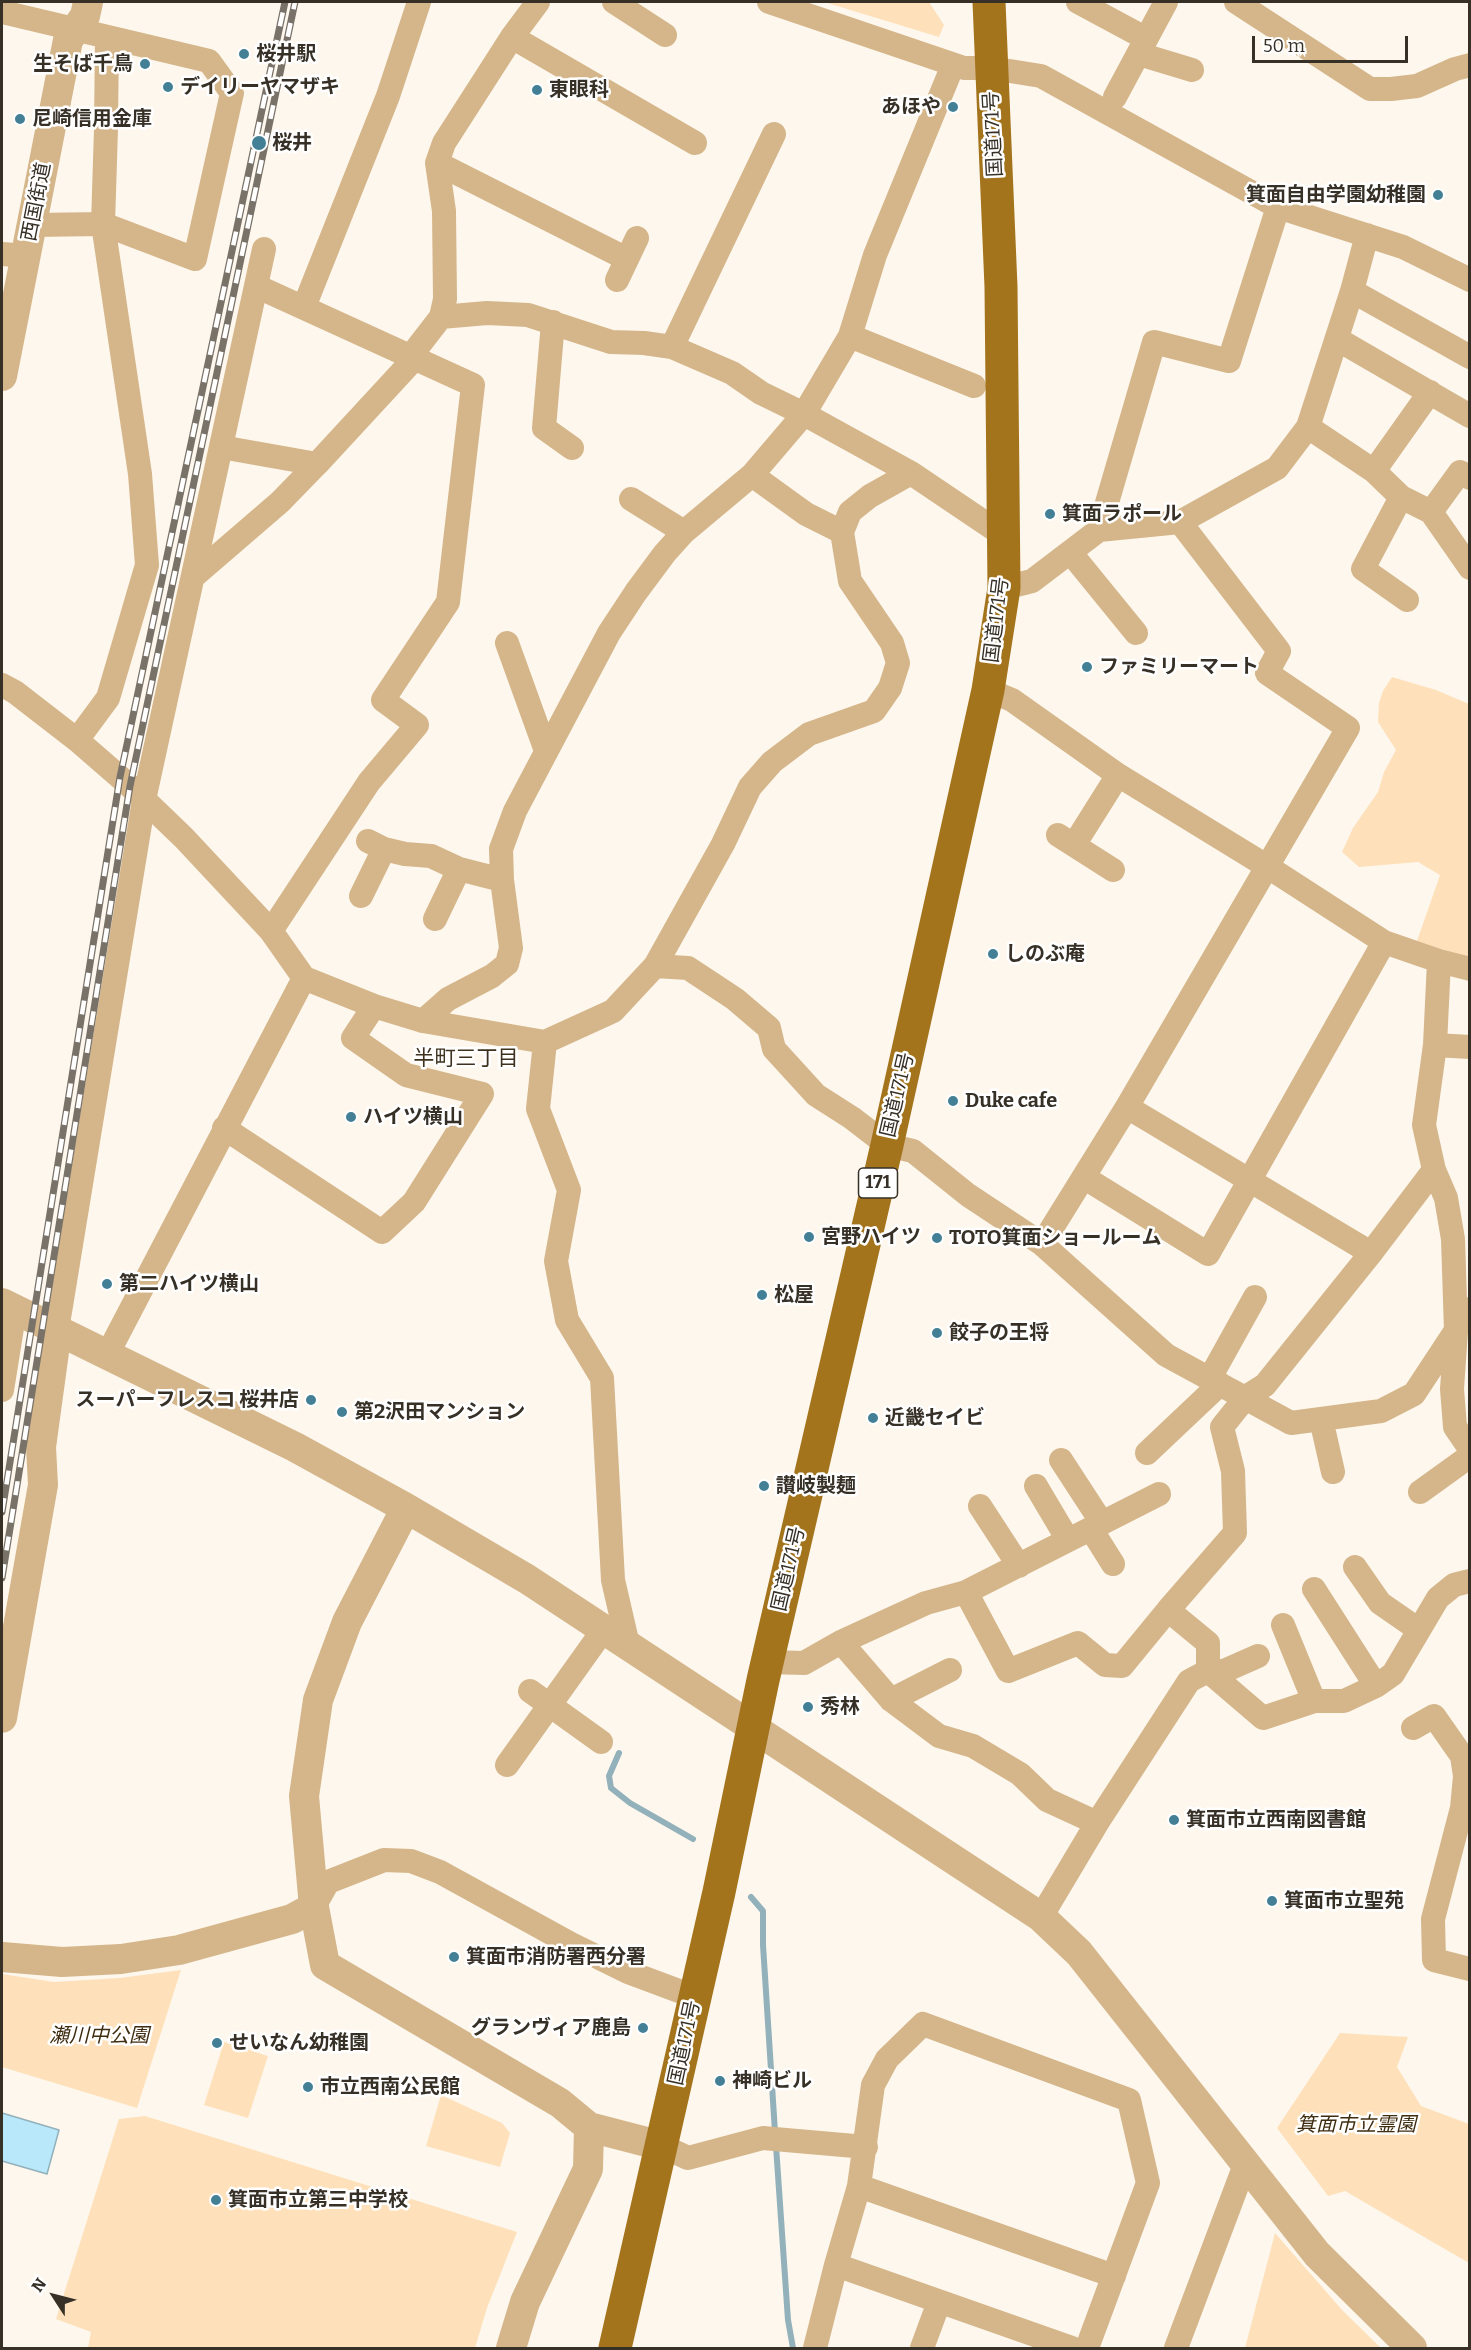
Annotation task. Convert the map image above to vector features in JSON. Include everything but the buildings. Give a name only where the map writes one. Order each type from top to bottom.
[{"type":"highway","name":"国道171号","points":[[615,2349],[719,1892],[753,1726],[887,1145],[988,690],[1004,588],[1001,287],[989,2]]},
{"type":"street","name":"西国街道","points":[[2,376],[14,255],[33,225],[68,40],[85,16],[88,2]]},
{"type":"street","points":[[304,307],[388,96],[418,2]]},
{"type":"street","points":[[193,577],[280,501],[317,464],[414,359],[417,348],[441,317],[445,299],[444,211],[437,162],[444,143],[512,37],[538,2]]},
{"type":"street","points":[[614,2],[665,35]]},
{"type":"street","points":[[769,2],[952,65],[964,68],[991,68],[1041,76],[1278,207],[1403,247],[1470,280]]},
{"type":"street","points":[[1078,2],[1142,46],[1192,70]]},
{"type":"street","points":[[1115,97],[1166,2]]},
{"type":"street","points":[[1236,2],[1370,89],[1417,86],[1455,69],[1470,65]]},
{"type":"street","points":[[2,12],[208,61],[232,93],[195,259],[103,224],[33,225]]},
{"type":"street","points":[[77,740],[108,698],[147,565],[140,474],[103,224],[107,37]]},
{"type":"street","points":[[512,37],[695,143]]},
{"type":"street","points":[[423,1021],[448,999],[492,976],[507,964],[511,948],[502,880],[501,849],[515,811],[609,633],[636,592],[684,532],[752,475],[804,414],[850,336],[875,255],[952,65]]},
{"type":"street","points":[[672,348],[774,134]]},
{"type":"street","points":[[437,162],[627,259]]},
{"type":"street","points":[[1099,530],[1154,342],[1229,361],[1278,207]]},
{"type":"street","points":[[1004,588],[1032,582],[1099,530],[1180,522],[1277,468],[1308,427],[1352,291],[1367,235]]},
{"type":"street","points":[[2,1718],[43,1485],[41,1447],[57,1330],[144,800],[264,249]]},
{"type":"street","points":[[256,286],[473,385],[448,602],[383,700],[417,725],[369,782],[271,931]]},
{"type":"street","points":[[1352,291],[1470,357]]},
{"type":"street","points":[[441,317],[497,313],[528,315],[611,342],[644,343],[672,348],[732,373],[761,393],[911,473],[1004,535]]},
{"type":"street","points":[[553,322],[544,428],[572,448]]},
{"type":"street","points":[[850,336],[974,386]]},
{"type":"street","points":[[1337,339],[1470,416]]},
{"type":"street","points":[[1374,471],[1430,392]]},
{"type":"street","points":[[1308,427],[1374,471],[1401,497],[1431,512],[1470,568]]},
{"type":"street","points":[[221,447],[317,464]]},
{"type":"street","points":[[1431,512],[1460,472],[1470,478]]},
{"type":"street","points":[[2,685],[15,692],[77,740],[144,800],[233,888],[271,931],[304,978],[374,1006],[423,1021],[545,1042],[613,1011],[655,966],[723,844],[750,787],[772,762],[809,734],[874,711],[890,688],[898,663],[892,643],[850,581],[842,532],[850,512],[870,496],[911,473]]},
{"type":"street","points":[[752,475],[806,514],[842,532]]},
{"type":"street","points":[[1401,497],[1363,569],[1407,600]]},
{"type":"street","points":[[631,499],[684,532]]},
{"type":"street","points":[[1042,1244],[1085,1178],[1348,728],[1267,673],[1279,651],[1180,522]]},
{"type":"street","points":[[1070,552],[1136,633]]},
{"type":"street","points":[[507,643],[546,751]]},
{"type":"street","points":[[988,690],[1012,700],[1118,775],[1268,867],[1384,942],[1470,969]]},
{"type":"street","points":[[1113,870],[1066,840],[1118,775]]},
{"type":"street","points":[[361,896],[376,845],[405,854],[431,856],[459,869],[502,880]]},
{"type":"street","points":[[435,919],[459,869]]},
{"type":"street","points":[[1085,1178],[1208,1254],[1384,942]]},
{"type":"street","points":[[1439,961],[1435,1045],[1424,1125],[1434,1170],[1446,1198],[1453,1239],[1456,1331],[1452,1389],[1455,1427],[1470,1449]]},
{"type":"street","points":[[655,966],[688,968],[735,999],[769,1028],[774,1049],[816,1095],[852,1118],[887,1145],[913,1151],[968,1195],[1042,1244],[1166,1355],[1291,1423],[1381,1411],[1414,1394],[1470,1310]]},
{"type":"street","points":[[107,1355],[304,978]]},
{"type":"street","points":[[224,1128],[382,1232],[414,1202],[482,1094],[406,1075],[353,1038],[374,1006]]},
{"type":"street","points":[[545,1042],[538,1109],[569,1190],[556,1261],[567,1320],[602,1378],[616,1637]]},
{"type":"street","points":[[1435,1045],[1470,1047]]},
{"type":"street","points":[[1127,1107],[1371,1253]]},
{"type":"street","points":[[966,1592],[1008,1671],[1078,1643],[1105,1665],[1122,1666],[1235,1533],[1233,1471],[1222,1427],[1246,1397],[1265,1385],[1434,1170]]},
{"type":"street","points":[[1147,1453],[1215,1381],[1255,1297]]},
{"type":"street","points":[[2,1390],[8,1306],[295,1447],[406,1508],[527,1579],[1041,1917],[1079,1953],[1317,2254],[1412,2349]]},
{"type":"street","points":[[1322,1419],[1333,1472]]},
{"type":"street","points":[[1420,1491],[1470,1456]]},
{"type":"street","points":[[1061,1460],[1113,1564]]},
{"type":"street","points":[[1036,1486],[1068,1540]]},
{"type":"street","points":[[768,1662],[804,1663],[842,1642],[926,1603],[966,1592],[1159,1494]]},
{"type":"street","points":[[980,1506],[1019,1566]]},
{"type":"street","points":[[406,1508],[347,1622],[318,1700],[304,1796],[314,1907],[326,1965],[560,2103],[589,2127],[662,2146],[687,2158],[776,2139],[866,2146]]},
{"type":"street","points":[[1355,1567],[1380,1603],[1419,1630]]},
{"type":"street","points":[[1168,1610],[1208,1643],[1208,1671],[1263,1718],[1314,1701],[1344,1701],[1376,1686],[1393,1674],[1438,1598],[1454,1585],[1470,1581]]},
{"type":"street","points":[[1314,1589],[1376,1686]]},
{"type":"street","points":[[1283,1625],[1314,1701]]},
{"type":"street","points":[[507,1765],[540,1698],[616,1637]]},
{"type":"street","points":[[842,1642],[891,1700],[939,1736],[973,1746],[1020,1774],[1047,1800],[1097,1823]]},
{"type":"street","points":[[1041,1917],[1097,1823],[1189,1681],[1208,1671],[1224,1671],[1258,1656]]},
{"type":"street","points":[[891,1700],[950,1670]]},
{"type":"street","points":[[540,1698],[601,1742]]},
{"type":"street","points":[[1413,1728],[1434,1716],[1461,1756],[1467,1775],[1462,1808],[1433,1919],[1434,1960],[1470,1969]]},
{"type":"street","points":[[2,1957],[62,1962],[121,1959],[179,1950],[292,1919],[314,1907],[328,1882],[384,1860],[411,1861],[440,1872],[571,1944],[628,1972],[695,1997]]},
{"type":"street","points":[[815,2349],[859,2186],[873,2085],[886,2059],[924,2024],[1129,2100],[1148,2183],[1087,2349]]},
{"type":"street","points":[[511,2349],[525,2302],[588,2169],[589,2127]]},
{"type":"street","points":[[1176,2349],[1246,2162]]},
{"type":"street","points":[[859,2186],[1114,2276]]},
{"type":"street","points":[[836,2265],[1072,2349]]},
{"type":"street","points":[[922,2349],[939,2301]]},
{"type":"green space","points":[[824,2],[929,2],[944,25],[939,37]]},
{"type":"green space","points":[[1392,677],[1436,690],[1469,704],[1469,960],[1416,944],[1440,875],[1418,862],[1359,867],[1342,852],[1353,828],[1378,792],[1384,772],[1396,750],[1378,722],[1379,703]]},
{"type":"green space","name":"瀬川中公園","points":[[181,1970],[137,2108],[2,2067],[2,1974],[54,1982],[120,1978]]},
{"type":"green space","name":"箕面市立霊園","points":[[1340,2033],[1408,2037],[1397,2067],[1421,2106],[1469,2124],[1469,2263],[1345,2191],[1328,2196],[1277,2128]]},
{"type":"green space","points":[[224,2042],[268,2056],[248,2118],[204,2105]]},
{"type":"green space","points":[[441,2095],[502,2123],[510,2133],[500,2167],[426,2146]]},
{"type":"green space","name":"箕面市立第三中学校","points":[[145,2116],[517,2232],[487,2308],[475,2348],[88,2348],[91,2332],[56,2319],[119,2119]]},
{"type":"green space","points":[[1275,2233],[1343,2311],[1381,2348],[1245,2348]]},
{"type":"water","points":[[2,2113],[59,2130],[47,2174],[2,2161]]},
{"type":"waterway","points":[[619,1753],[609,1776],[611,1788],[630,1803],[693,1839]]},
{"type":"waterway","points":[[751,1897],[763,1911],[763,1945],[775,2132]]},
{"type":"waterway","points":[[776,2146],[788,2320],[793,2348]]},
{"type":"railway","points":[[2,1512],[120,777],[285,2]]},
{"type":"railway","points":[[2,1578],[130,786],[295,2]]},
{"type":"place","name":"桜井駅","points":[[244,54]]},
{"type":"place","name":"生そば千鳥","points":[[145,64]]},
{"type":"place","name":"デイリーヤマザキ","points":[[168,87]]},
{"type":"place","name":"東眼科","points":[[537,90]]},
{"type":"place","name":"あほや","points":[[953,107]]},
{"type":"place","name":"尼崎信用金庫","points":[[20,119]]},
{"type":"place","name":"桜井","points":[[259,143]]},
{"type":"place","name":"箕面自由学園幼稚園","points":[[1438,195]]},
{"type":"place","name":"箕面ラポール","points":[[1050,514]]},
{"type":"place","name":"ファミリーマート","points":[[1087,667]]},
{"type":"place","name":"しのぶ庵","points":[[993,954]]},
{"type":"place","name":"Duke cafe","points":[[953,1101]]},
{"type":"place","name":"ハイツ横山","points":[[351,1117]]},
{"type":"place","name":"宮野ハイツ","points":[[809,1237]]},
{"type":"place","name":"TOTO箕面ショールーム","points":[[937,1238]]},
{"type":"place","name":"第二ハイツ横山","points":[[107,1284]]},
{"type":"place","name":"松屋","points":[[762,1295]]},
{"type":"place","name":"餃子の王将","points":[[937,1333]]},
{"type":"place","name":"スーパーフレスコ 桜井店","points":[[311,1400]]},
{"type":"place","name":"第2沢田マンション","points":[[342,1412]]},
{"type":"place","name":"近畿セイビ","points":[[873,1418]]},
{"type":"place","name":"讃岐製麺","points":[[764,1486]]},
{"type":"place","name":"秀林","points":[[808,1707]]},
{"type":"place","name":"箕面市立西南図書館","points":[[1174,1820]]},
{"type":"place","name":"箕面市立聖苑","points":[[1272,1901]]},
{"type":"place","name":"箕面市消防署西分署","points":[[454,1957]]},
{"type":"place","name":"グランヴィア鹿島","points":[[643,2028]]},
{"type":"place","name":"せいなん幼稚園","points":[[217,2043]]},
{"type":"place","name":"神崎ビル","points":[[720,2081]]},
{"type":"place","name":"市立西南公民館","points":[[308,2087]]},
{"type":"place","name":"箕面市立第三中学校","points":[[216,2200]]},
{"type":"district","name":"半町三丁目","points":[[466,1059]]}]
